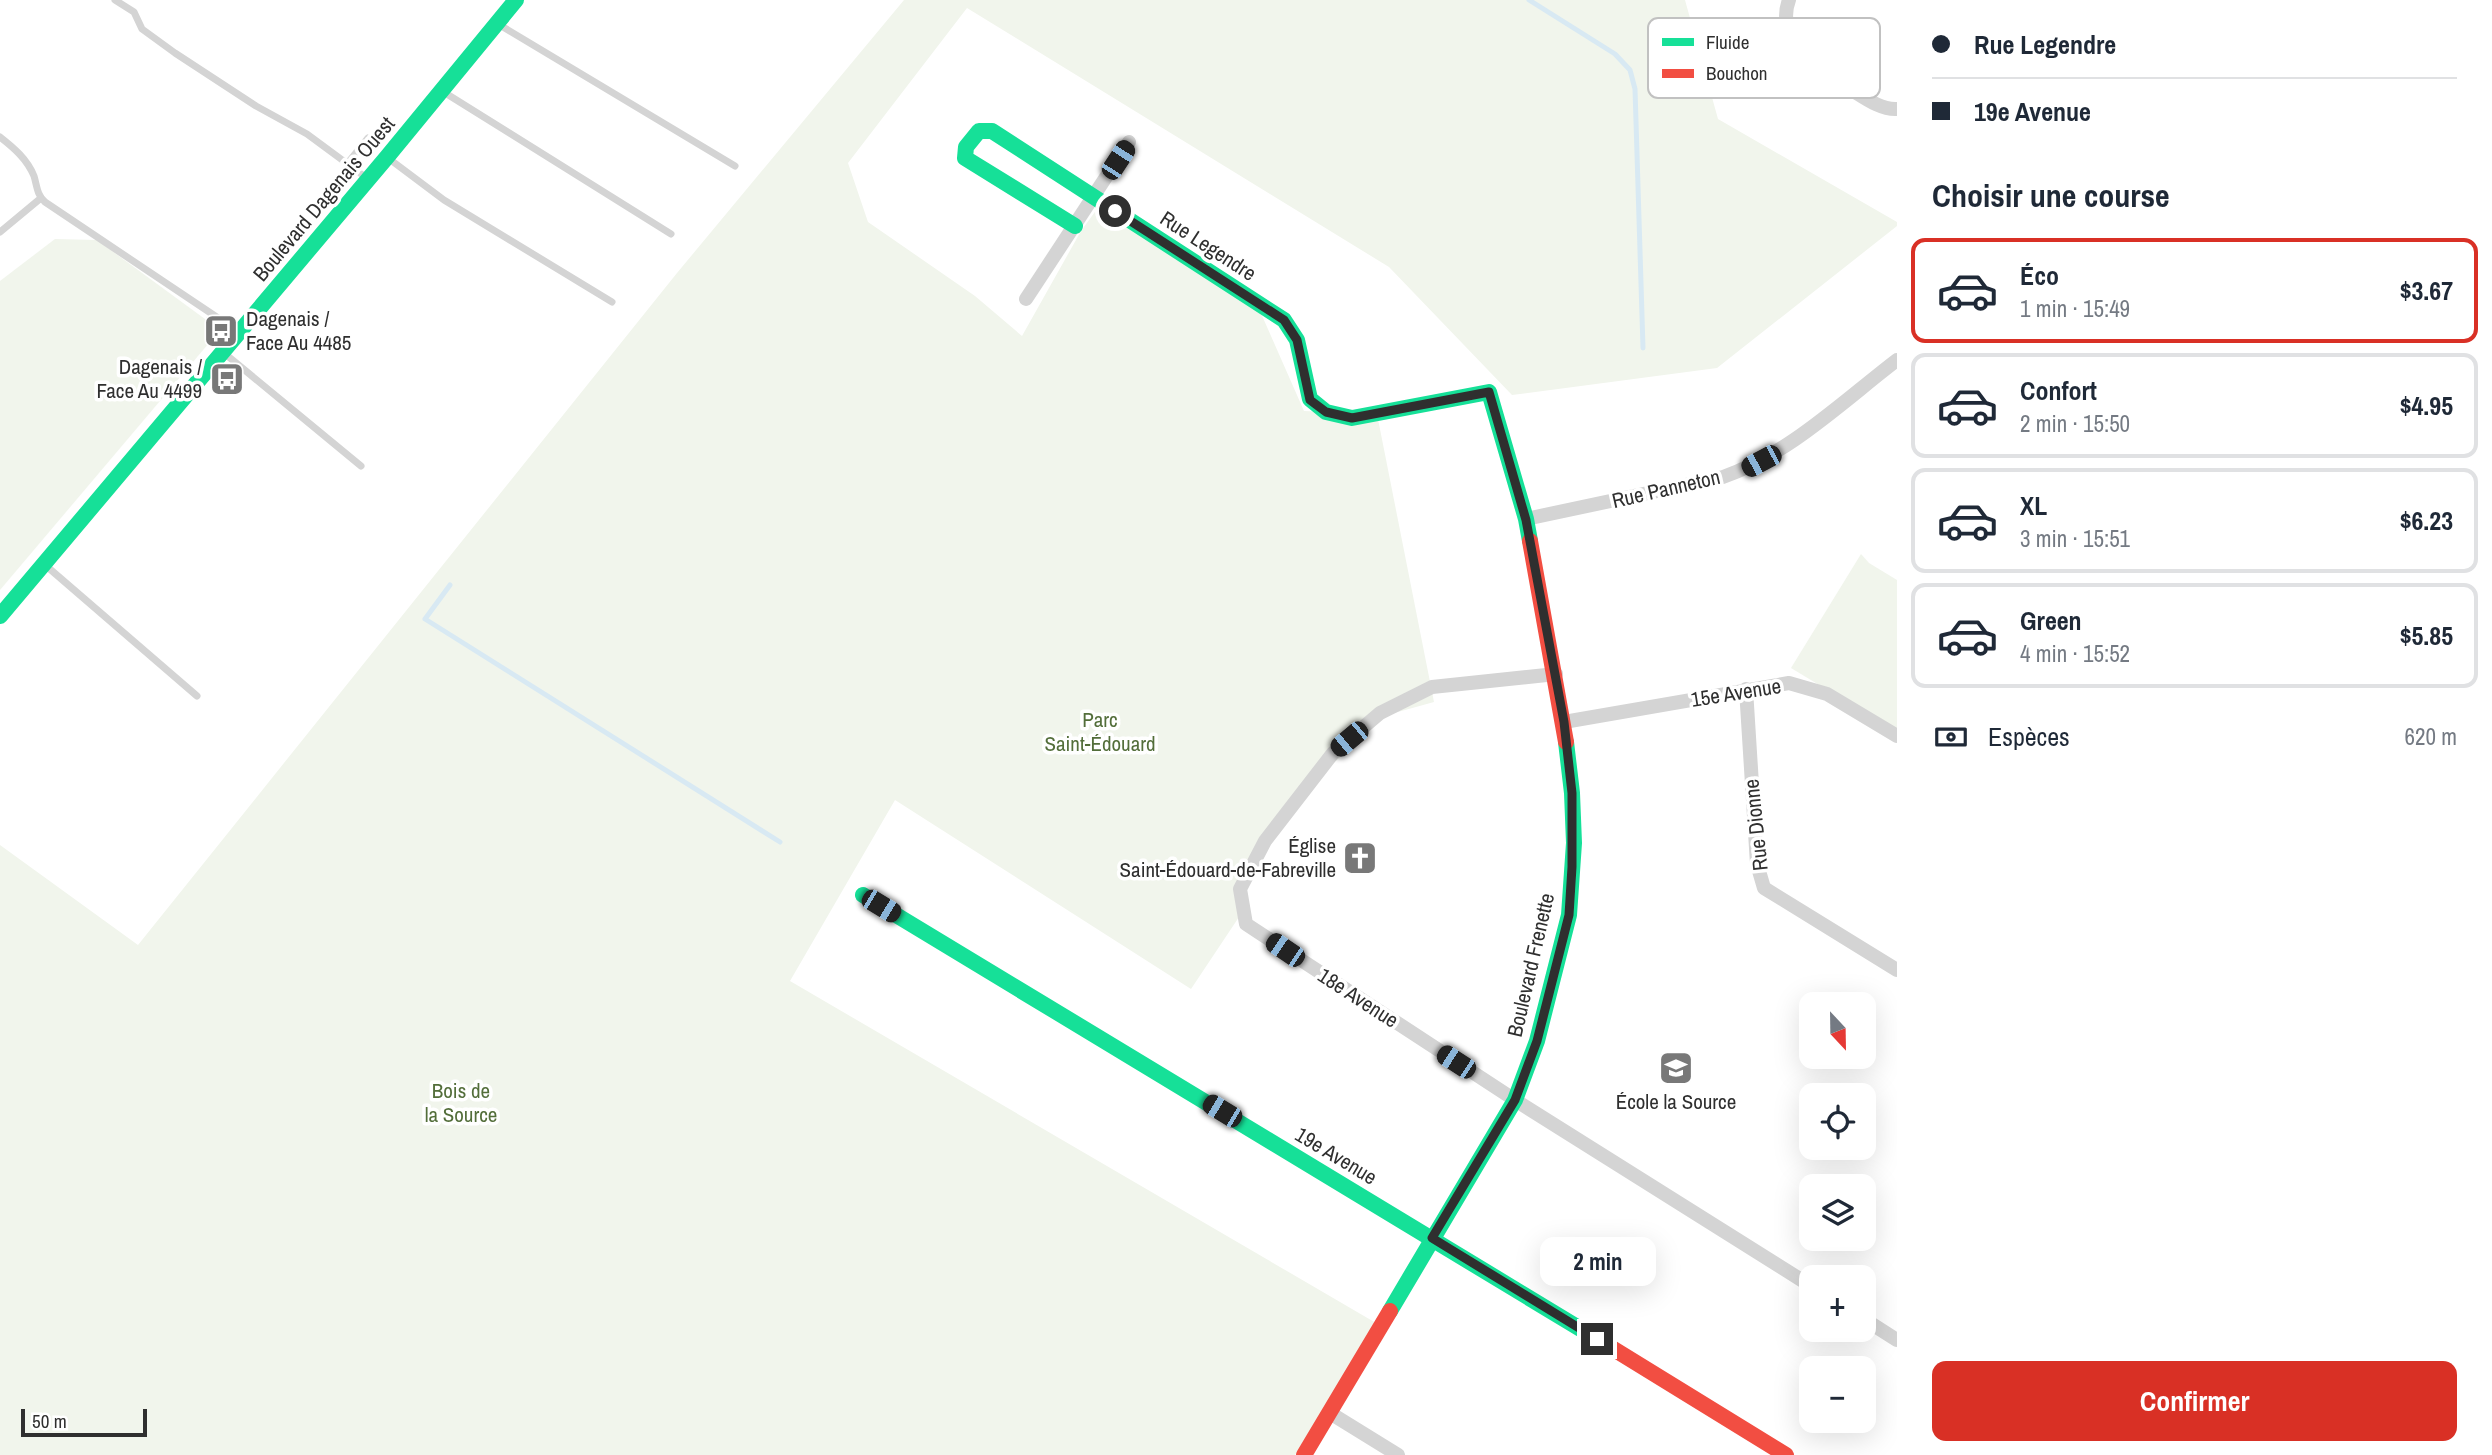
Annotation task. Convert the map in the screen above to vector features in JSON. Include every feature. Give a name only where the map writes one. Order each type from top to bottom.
[{"type":"street","name":"Boulevard Dagenais Ouest","points":[[0,616],[387,158],[516,0]]},
{"type":"street","points":[[1787,18],[1790,0]]},
{"type":"street","points":[[1866,98],[1897,109]]},
{"type":"street","name":"Rue Legendre","points":[[1074,226],[965,158],[966,147],[979,131],[992,131],[1284,320],[1297,340],[1310,400],[1326,412],[1352,418],[1489,392]]},
{"type":"street","points":[[1026,299],[1129,142]]},
{"type":"street","name":"Rue Panneton","points":[[1526,520],[1723,477],[1746,469],[1776,453],[1897,360]]},
{"type":"street","name":"Boulevard Frenette","points":[[1304,1455],[1515,1100],[1537,1041],[1569,915],[1574,843],[1572,793],[1564,722],[1526,520],[1489,392]]},
{"type":"street","name":"18e Avenue","points":[[1556,674],[1432,687],[1380,713],[1333,752],[1265,841],[1240,889],[1246,924],[1515,1100],[1799,1278]]},
{"type":"street","name":"15e Avenue","points":[[1564,722],[1789,683],[1827,694],[1897,736]]},
{"type":"street","name":"Rue Dionne","points":[[1746,689],[1757,864],[1764,888],[1897,970]]},
{"type":"street","name":"19e Avenue","points":[[863,895],[1786,1455]]},
{"type":"street","points":[[1876,1326],[1897,1339]]},
{"type":"street","points":[[1330,1413],[1398,1455]]},
{"type":"lane","points":[[115,0],[134,12],[142,29],[164,45],[256,106],[307,134],[368,180]]},
{"type":"lane","points":[[497,23],[735,166]]},
{"type":"lane","points":[[442,90],[671,234]]},
{"type":"lane","points":[[0,137],[20,153],[28,164],[41,198],[239,332]]},
{"type":"lane","points":[[347,164],[368,138]]},
{"type":"lane","points":[[387,158],[444,200],[612,302]]},
{"type":"lane","points":[[0,232],[41,198]]},
{"type":"lane","points":[[222,352],[361,466]]},
{"type":"lane","points":[[43,564],[197,696]]},
{"type":"green space","name":"Bois de la Source","points":[[904,0],[1685,0],[1690,18],[1648,18],[1648,98],[1712,98],[1718,119],[1897,222],[1897,226],[1717,368],[1512,395],[1389,267],[967,8],[848,163],[868,222],[975,296],[1022,336],[1081,231],[1100,205],[1256,302],[1304,411],[1377,414],[1434,702],[1387,715],[1306,788],[1241,871],[1243,911],[1191,989],[895,800],[790,981],[1376,1323],[1295,1455],[0,1455],[0,845],[138,945],[677,273]]},
{"type":"green space","points":[[55,239],[97,240],[220,330],[0,590],[0,281]]},
{"type":"green space","points":[[1861,554],[1869,563],[1897,580],[1897,732],[1791,668]]},
{"type":"waterway","points":[[1529,0],[1615,54],[1630,70],[1635,89],[1643,348]]},
{"type":"waterway","points":[[450,585],[425,619],[780,842]]},
{"type":"traffic: fast","points":[[0,616],[516,0]]},
{"type":"traffic: fast","points":[[1075,226],[965,158],[966,147],[979,131],[992,131],[1284,320],[1297,340],[1310,399],[1326,412],[1352,418],[1489,392],[1530,541]]},
{"type":"traffic: fast","points":[[1390,1311],[1515,1100],[1537,1041],[1569,915],[1574,843],[1566,742]]},
{"type":"traffic: fast","points":[[863,895],[1612,1348]]},
{"type":"traffic: jam","points":[[1530,541],[1566,742]]},
{"type":"traffic: jam","points":[[1304,1455],[1390,1311]]},
{"type":"traffic: jam","points":[[1612,1348],[1786,1455]]},
{"type":"place","name":"Dagenais / Face Au 4485","points":[[221,331]]},
{"type":"place","name":"Dagenais / Face Au 4499","points":[[227,379]]},
{"type":"place","name":"Église Saint-Édouard-de-Fabreville","points":[[1360,858]]},
{"type":"place","name":"École la Source","points":[[1676,1068]]},
{"type":"route","points":[[1115,211],[1284,320],[1297,340],[1310,400],[1326,412],[1352,418],[1489,392],[1526,520],[1564,722],[1572,793],[1574,843],[1569,915],[1537,1041],[1515,1100],[1432,1238],[1597,1339]]},
{"type":"park label","name":"Parc Saint-Édouard","points":[[1100,732]]}]
